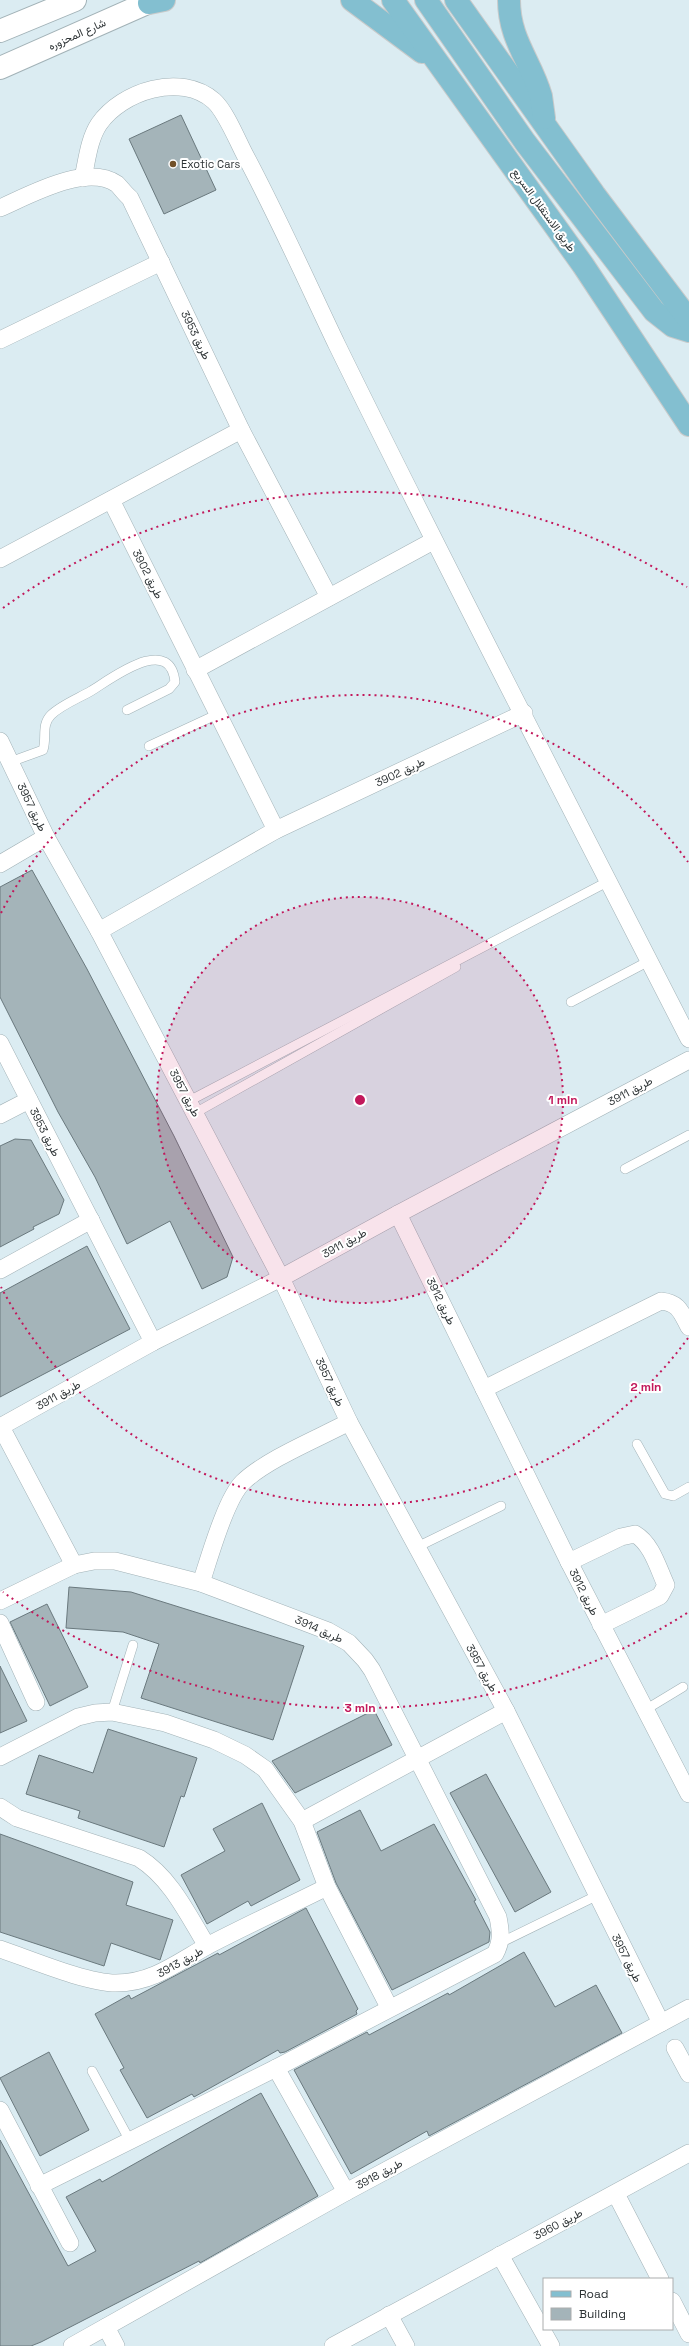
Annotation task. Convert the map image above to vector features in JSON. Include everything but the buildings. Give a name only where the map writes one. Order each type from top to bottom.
[{"type":"main road","points":[[0,32],[75,0]]},
{"type":"main road","points":[[352,0],[438,64]]},
{"type":"main road","name":"طريق الاستقلال السريع","points":[[393,0],[583,265],[689,425]]},
{"type":"main road","points":[[426,0],[525,142],[654,311],[673,326],[689,331]]},
{"type":"main road","points":[[456,0],[545,127],[689,320]]},
{"type":"main road","points":[[509,0],[512,28],[519,49],[540,96],[545,127]]},
{"type":"main road","name":"شارع المحزوره","points":[[0,68],[156,1]]},
{"type":"street","points":[[83,178],[93,136],[100,123],[122,102],[159,87],[192,89],[215,102],[265,193],[434,541],[524,713],[689,1039]]},
{"type":"street","name":"طريق 3953","points":[[0,208],[68,179],[93,177],[116,184],[130,198],[241,430],[329,597]]},
{"type":"street","points":[[0,340],[161,262]]},
{"type":"street","points":[[0,559],[241,430]]},
{"type":"street","name":"طريق 3902","points":[[111,500],[276,830]]},
{"type":"street","points":[[195,670],[434,541]]},
{"type":"street","name":"طريق 3902","points":[[99,931],[276,830],[524,713]]},
{"type":"street","name":"طريق 3957","points":[[0,741],[46,837],[99,931],[281,1278],[349,1422],[506,1711],[596,1896],[661,2023]]},
{"type":"street","points":[[0,864],[46,837]]},
{"type":"street","name":"طريق 3953","points":[[0,1043],[153,1342]]},
{"type":"street","name":"طريق 3911","points":[[0,1427],[153,1342],[281,1278],[398,1214],[689,1060]]},
{"type":"street","points":[[0,1115],[29,1100]]},
{"type":"street","name":"طريق 3912","points":[[398,1214],[569,1562],[689,1794]]},
{"type":"street","points":[[0,1270],[91,1220]]},
{"type":"street","points":[[484,1389],[661,1301],[672,1302],[680,1310],[689,1327]]},
{"type":"street","points":[[200,1583],[225,1514],[242,1483],[262,1467],[349,1422]]},
{"type":"street","points":[[0,1427],[74,1565]]},
{"type":"street","points":[[569,1562],[621,1537],[635,1534],[643,1539],[650,1550],[666,1585],[664,1592],[660,1596],[601,1625]]},
{"type":"street","name":"طريق 3914","points":[[0,1601],[74,1565],[94,1561],[115,1561],[200,1583],[328,1631],[349,1642],[372,1670],[416,1759],[498,1917],[501,1939]]},
{"type":"street","points":[[0,1623],[36,1702]]},
{"type":"street","points":[[302,1821],[506,1711]]},
{"type":"street","points":[[0,1757],[78,1717],[95,1712],[112,1712],[166,1723],[214,1740],[245,1754],[265,1769],[302,1821],[327,1887],[389,2007]]},
{"type":"street","points":[[0,1807],[17,1818],[139,1858],[147,1863],[168,1885],[207,1946]]},
{"type":"street","name":"طريق 3913","points":[[0,1949],[98,1981],[115,1983],[145,1980],[160,1975],[207,1946],[327,1887]]},
{"type":"street","points":[[39,2186],[276,2068],[389,2007],[495,1954],[501,1939]]},
{"type":"street","name":"طريق 3918","points":[[72,2346],[346,2192],[689,2008]]},
{"type":"street","points":[[675,2048],[689,2074]]},
{"type":"street","points":[[276,2068],[346,2192]]},
{"type":"street","points":[[0,2110],[70,2244]]},
{"type":"street","name":"طريق 3960","points":[[333,2346],[500,2254],[616,2194],[689,2153]]},
{"type":"street","points":[[616,2194],[659,2278]]},
{"type":"street","points":[[500,2254],[551,2346]]},
{"type":"street","points":[[673,2303],[689,2334]]},
{"type":"street","points":[[389,2315],[406,2346]]},
{"type":"street","points":[[106,2328],[116,2346]]},
{"type":"lane","points":[[10,762],[43,750],[44,728],[52,714],[134,665],[150,660],[161,660],[168,665],[174,674],[175,682],[169,689],[127,710]]},
{"type":"lane","points":[[149,746],[218,714]]},
{"type":"lane","points":[[192,1107],[608,881]]},
{"type":"lane","points":[[192,1107],[517,933],[522,928]]},
{"type":"lane","points":[[571,1002],[649,961]]},
{"type":"lane","points":[[625,1169],[689,1136]]},
{"type":"lane","points":[[637,1444],[665,1494],[673,1496],[689,1487]]},
{"type":"lane","points":[[417,1547],[501,1506]]},
{"type":"lane","points":[[112,1712],[133,1645]]},
{"type":"lane","points":[[645,1710],[683,1687]]},
{"type":"lane","points":[[501,1939],[596,1896]]},
{"type":"lane","points":[[92,2071],[130,2141]]},
{"type":"place","name":"Exotic Cars","points":[[173,164]]}]
